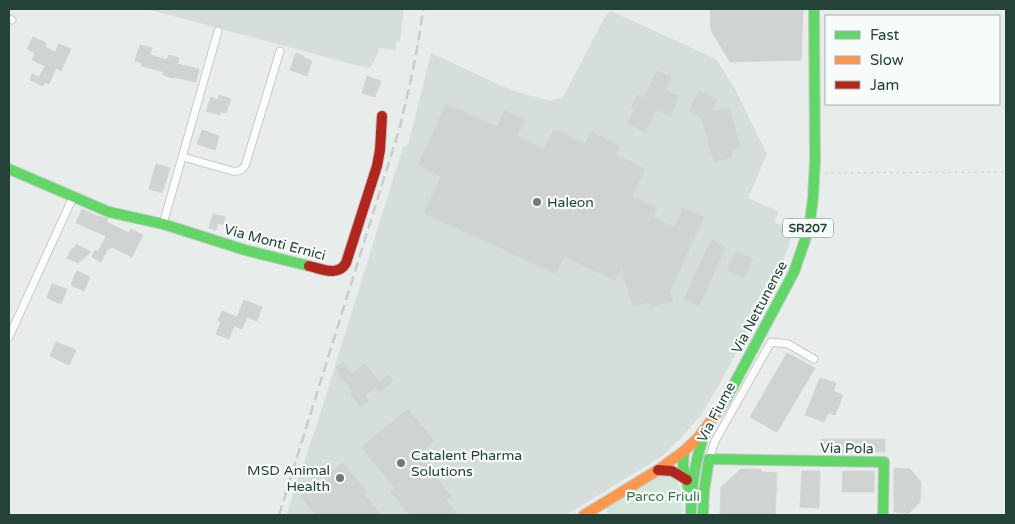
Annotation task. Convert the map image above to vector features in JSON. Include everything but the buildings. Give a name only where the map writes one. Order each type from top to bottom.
[{"type":"street","name":"Via Nettunense","points":[[584,515],[658,470],[697,439],[709,424],[738,377],[794,272],[804,246],[810,221],[815,174],[814,9]]},
{"type":"street","points":[[163,224],[218,31]]},
{"type":"street","points":[[183,157],[232,171],[244,168],[280,51]]},
{"type":"street","name":"Via Monti Ernici","points":[[9,169],[116,214],[163,224],[260,254],[331,271],[340,270],[344,268],[346,263],[377,166],[382,116]]},
{"type":"street","points":[[9,337],[73,197]]},
{"type":"street","name":"Via Fiume","points":[[703,515],[708,459],[715,441],[771,342],[788,344],[814,359]]},
{"type":"street","points":[[690,515],[692,477],[702,440],[709,424]]},
{"type":"street","points":[[684,451],[683,466],[692,477]]},
{"type":"street","name":"Via Fiume","points":[[708,459],[787,461]]},
{"type":"street","name":"Via Pola","points":[[787,461],[884,462],[883,515]]},
{"type":"street","points":[[658,470],[672,471],[705,480]]},
{"type":"path","points":[[815,174],[1006,172]]},
{"type":"shaded area","points":[[147,9],[404,9],[400,41],[396,42],[396,50],[379,48],[370,68]]},
{"type":"shaded area","points":[[611,11],[716,59],[734,87],[767,154],[748,198],[779,212],[774,222],[784,226],[786,223],[795,227],[779,274],[701,415],[661,457],[566,515],[286,515],[316,427],[403,147],[408,145],[431,53],[511,90],[550,101],[563,97],[606,15]]},
{"type":"green space","name":"Parco Friuli","points":[[661,475],[669,477],[678,484],[681,495],[681,515],[607,515],[607,507]]},
{"type":"railway","points":[[279,515],[399,130],[419,40],[423,9]]},
{"type":"traffic: fast","points":[[720,409],[794,272],[810,221],[815,161],[814,9]]},
{"type":"traffic: fast","points":[[9,169],[109,212],[163,224],[245,250],[309,266]]},
{"type":"traffic: fast","points":[[691,515],[694,472],[706,431]]},
{"type":"traffic: fast","points":[[684,451],[683,466],[689,490]]},
{"type":"traffic: fast","points":[[703,515],[704,491],[709,459],[884,462],[883,515]]},
{"type":"traffic: slow","points":[[584,515],[658,470],[684,451],[697,439],[720,409]]},
{"type":"traffic: jam","points":[[309,266],[334,271],[339,270],[346,263],[377,166],[382,116]]},
{"type":"traffic: jam","points":[[658,470],[672,471],[687,480]]},
{"type":"place","name":"Haleon","points":[[537,202]]},
{"type":"place","name":"Catalent Pharma Solutions","points":[[401,463]]},
{"type":"place","name":"MSD Animal Health","points":[[340,478]]}]
